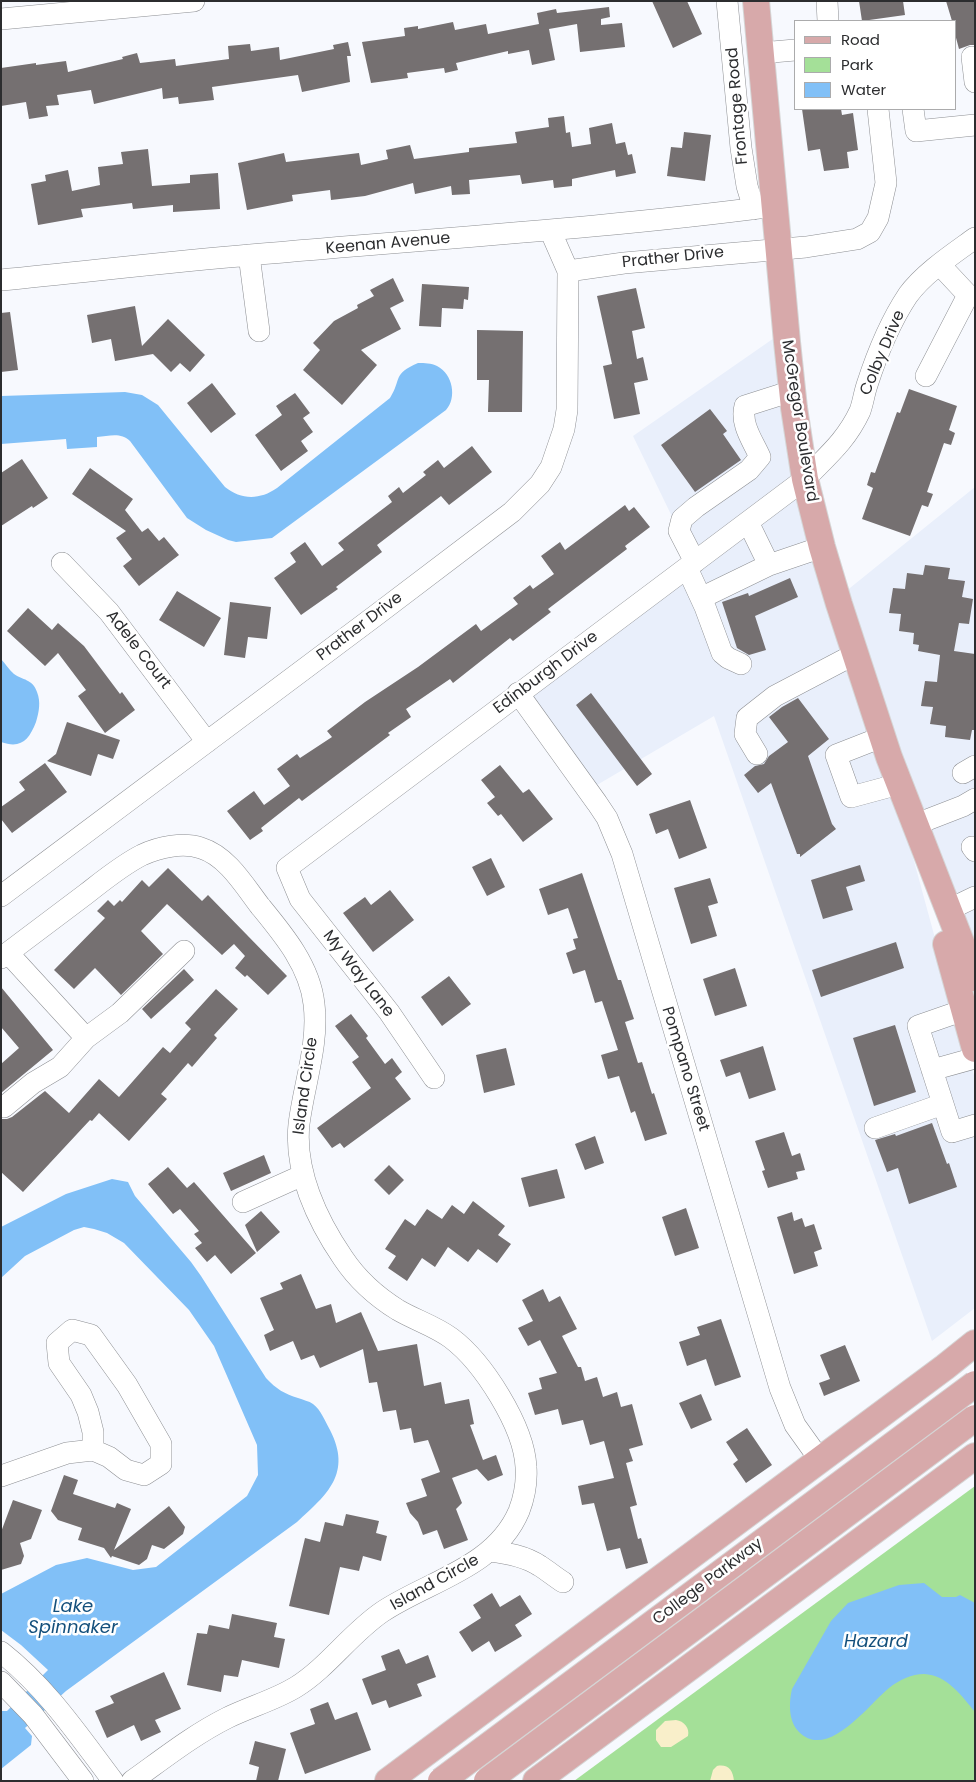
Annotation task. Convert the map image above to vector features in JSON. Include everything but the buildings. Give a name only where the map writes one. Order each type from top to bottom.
[{"type":"main road","name":"McGregor Boulevard","points":[[756,1],[761,53],[764,208],[778,250],[792,391],[805,479],[822,547],[882,737],[914,825],[975,978]]},
{"type":"main road","name":"McGregor Boulevard","points":[[914,825],[975,1048]]},
{"type":"main road","points":[[945,1367],[975,1336]]},
{"type":"main road","points":[[388,1781],[975,1343]]},
{"type":"main road","points":[[945,1367],[966,1365],[975,1367]]},
{"type":"main road","name":"College Parkway","points":[[441,1781],[975,1384]]},
{"type":"main road","name":"College Parkway","points":[[487,1781],[975,1418]]},
{"type":"main road","points":[[536,1781],[975,1456]]},
{"type":"main road","points":[[636,1706],[646,1690],[651,1667],[627,1634],[632,1609],[645,1590]]},
{"type":"main road","points":[[584,1636],[606,1632],[627,1634]]},
{"type":"main road","points":[[651,1667],[669,1668],[696,1662]]},
{"type":"street","points":[[1,19],[194,1]]},
{"type":"street","name":"Frontage Road","points":[[727,1],[746,186],[764,208]]},
{"type":"street","points":[[827,1],[828,20]]},
{"type":"street","points":[[761,53],[794,50]]},
{"type":"street","points":[[972,57],[975,82]]},
{"type":"street","name":"Prather Drive","points":[[568,271],[624,263],[742,251],[778,250],[857,239],[870,232],[878,218],[886,183],[878,110]]},
{"type":"street","points":[[914,110],[916,131],[975,125]]},
{"type":"street","name":"Keenan Avenue","points":[[1,280],[249,255],[550,230],[764,208]]},
{"type":"street","name":"Prather Drive","points":[[1,896],[512,512],[540,484],[551,467],[559,447],[567,410],[568,271],[550,230]]},
{"type":"street","name":"Colby Drive","points":[[805,479],[842,442],[860,410],[867,386],[893,322],[909,294],[940,265],[975,238]]},
{"type":"street","points":[[249,255],[259,331]]},
{"type":"street","points":[[926,376],[972,291],[940,265]]},
{"type":"street","points":[[741,664],[722,653],[701,598],[679,531],[682,519],[749,470],[760,457],[742,415],[745,406],[792,391]]},
{"type":"street","name":"Edinburgh Drive","points":[[287,868],[805,479]]},
{"type":"street","points":[[748,522],[769,565]]},
{"type":"street","points":[[701,598],[769,565],[822,547]]},
{"type":"street","name":"Adele Court","points":[[62,563],[109,612],[207,742]]},
{"type":"street","points":[[757,754],[745,734],[747,718],[775,696],[855,654]]},
{"type":"street","name":"Pompano Street","points":[[518,693],[597,803],[622,854],[780,1388],[795,1425],[820,1460]]},
{"type":"street","points":[[882,737],[836,755],[851,798],[899,784]]},
{"type":"street","points":[[914,825],[963,806],[975,799]]},
{"type":"street","name":"Island Circle","points":[[5,956],[111,875],[144,854],[182,845],[200,847],[217,856],[237,877],[294,952],[312,989],[315,1008],[314,1027],[299,1125],[298,1145],[303,1175],[322,1223],[343,1259],[355,1274],[382,1299],[397,1310],[448,1335],[463,1347],[490,1380],[509,1414],[524,1449],[527,1468],[520,1508],[512,1526],[490,1550],[468,1566],[382,1612],[366,1624],[325,1665],[291,1690],[223,1720],[190,1740],[132,1781]]},
{"type":"street","name":"My Way Lane","points":[[287,868],[300,899],[389,1012],[434,1078]]},
{"type":"street","points":[[948,910],[975,897]]},
{"type":"street","points":[[4,1107],[32,1084],[60,1067],[86,1038],[120,1013],[184,951]]},
{"type":"street","points":[[5,956],[86,1038]]},
{"type":"street","points":[[964,1010],[918,1026],[952,1132],[975,1125]]},
{"type":"street","points":[[932,1070],[975,1058]]},
{"type":"street","points":[[875,1128],[943,1104]]},
{"type":"street","points":[[243,1202],[303,1175]]},
{"type":"street","points":[[1,1476],[67,1453],[92,1450],[109,1457],[126,1470],[144,1476],[161,1464],[161,1444],[127,1385],[91,1335],[72,1330],[57,1343],[59,1363],[81,1394],[88,1412],[92,1432],[92,1450]]},
{"type":"street","points":[[490,1550],[509,1553],[525,1559],[563,1582]]},
{"type":"street","points":[[1,1652],[31,1678],[55,1705],[114,1781]]},
{"type":"street","points":[[8,1688],[36,1719],[84,1781]]},
{"type":"shaded area","points":[[777,336],[905,828],[966,1052],[975,1078],[975,1308],[932,1341],[714,716],[597,785],[520,684],[693,560],[633,436]]},
{"type":"shaded area","points":[[975,487],[975,953],[923,823],[845,592]]},
{"type":"green space","points":[[975,1486],[975,1781],[574,1781]]},
{"type":"sand","points":[[676,1720],[686,1725],[688,1736],[671,1747],[661,1747],[656,1740],[656,1730],[665,1721]]},
{"type":"sand","points":[[717,1766],[727,1767],[734,1781],[710,1781],[713,1770]]},
{"type":"water","points":[[418,363],[435,365],[450,380],[452,393],[446,410],[272,538],[236,542],[206,530],[187,518],[130,441],[123,436],[97,437],[97,447],[67,449],[66,439],[1,444],[1,396],[125,392],[142,395],[158,405],[225,487],[244,496],[264,495],[277,488],[390,398],[404,370]]},
{"type":"water","points":[[1,659],[10,671],[33,685],[39,700],[36,722],[30,734],[23,741],[14,744],[1,742]]},
{"type":"water","name":"Lake Spinnaker","points":[[112,1179],[128,1182],[135,1196],[191,1262],[266,1378],[281,1391],[310,1402],[318,1409],[336,1445],[337,1471],[327,1492],[297,1522],[66,1691],[25,1728],[32,1736],[31,1745],[1,1769],[1,1711],[7,1711],[48,1670],[21,1645],[1,1630],[1,1594],[56,1565],[87,1558],[133,1570],[156,1567],[247,1496],[258,1475],[257,1445],[214,1346],[189,1310],[124,1243],[107,1233],[84,1227],[74,1230],[25,1256],[1,1278],[1,1227],[66,1194]]},
{"type":"water","name":"Hazard","points":[[924,1583],[942,1597],[956,1597],[960,1595],[975,1603],[975,1712],[947,1682],[932,1675],[919,1674],[893,1685],[859,1717],[835,1735],[822,1740],[810,1739],[799,1732],[795,1728],[791,1717],[790,1700],[792,1689],[831,1621],[848,1603],[899,1585]]}]
